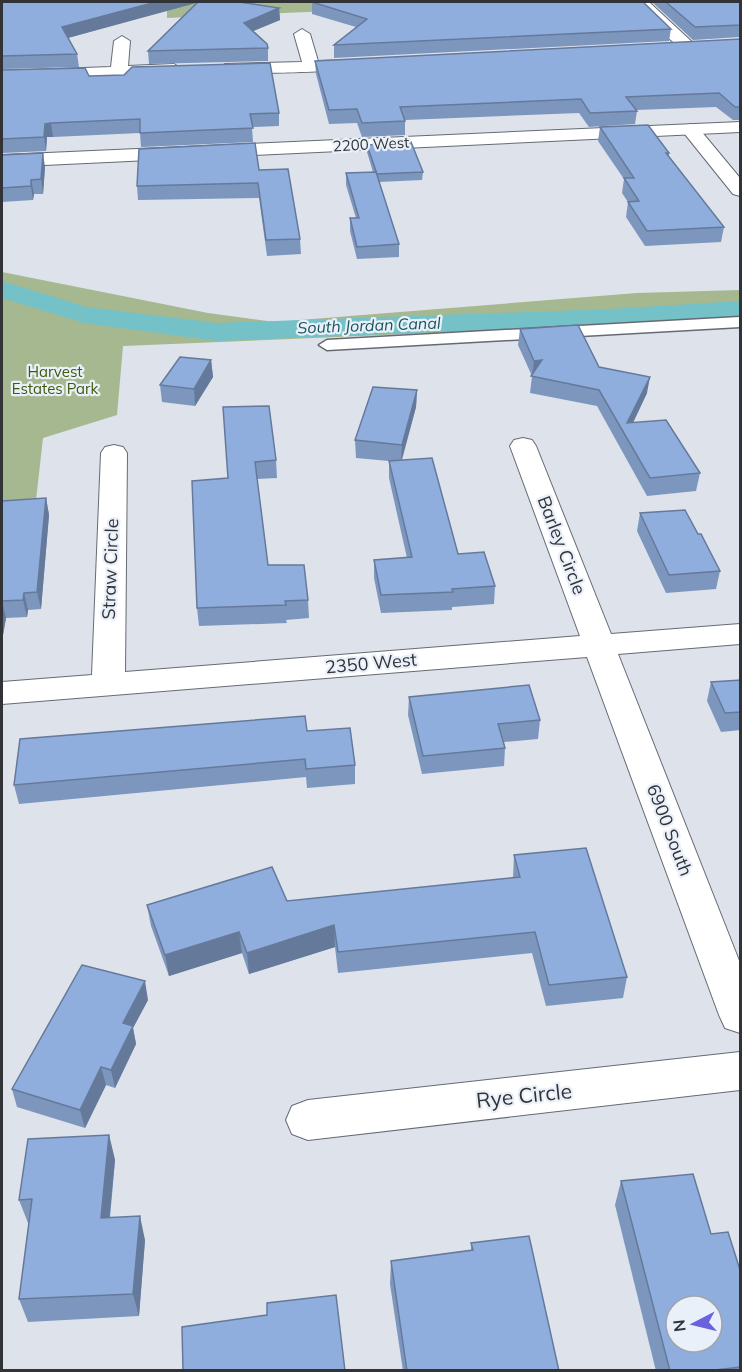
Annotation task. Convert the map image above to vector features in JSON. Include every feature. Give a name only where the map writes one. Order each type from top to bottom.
[{"type":"street","points":[[641,2],[662,25],[686,45]]},
{"type":"street","points":[[302,34],[311,67]]},
{"type":"street","points":[[119,71],[122,41]]},
{"type":"street","points":[[666,46],[704,45]]},
{"type":"street","points":[[206,69],[372,64]]},
{"type":"street","points":[[2,76],[186,69]]},
{"type":"street","name":"2200 West","points":[[2,161],[741,127]]},
{"type":"street","points":[[690,129],[741,190]]},
{"type":"street","name":"Barley Circle","points":[[524,446],[600,645]]},
{"type":"street","name":"Straw Circle","points":[[108,684],[114,453]]},
{"type":"street","name":"2350 West","points":[[2,693],[741,634]]},
{"type":"street","name":"6900 South","points":[[600,645],[741,1015]]},
{"type":"street","name":"Rye Circle","points":[[308,1120],[741,1071]]},
{"type":"lane","points":[[327,345],[741,322]]},
{"type":"green space","points":[[167,2],[351,2],[354,10],[167,18]]},
{"type":"green space","name":"Harvest Estates Park","points":[[2,272],[208,313],[275,322],[637,293],[740,290],[740,320],[123,346],[117,415],[43,438],[35,509],[2,511]]},
{"type":"building","points":[[2,2],[156,2],[62,27],[77,54],[2,56]]},
{"type":"building","points":[[198,2],[239,2],[279,8],[244,23],[267,44],[268,48],[148,51]]},
{"type":"building","points":[[312,2],[643,2],[671,29],[334,45],[367,19]]},
{"type":"building","points":[[666,2],[741,2],[741,25],[695,27]]},
{"type":"building","points":[[741,39],[741,107],[735,107],[719,93],[626,97],[637,111],[590,113],[581,99],[400,107],[405,121],[362,123],[357,109],[329,110],[315,61]]},
{"type":"building","points":[[270,63],[279,113],[250,114],[253,128],[140,133],[140,119],[51,123],[45,124],[44,137],[2,139],[2,70],[85,68],[89,76],[124,75],[132,67]]},
{"type":"building","points":[[648,125],[669,153],[666,153],[724,227],[647,231],[628,202],[639,201],[624,178],[634,178],[600,127]]},
{"type":"building","points":[[411,142],[423,172],[377,174],[367,145]]},
{"type":"building","points":[[255,143],[259,170],[288,169],[300,239],[266,240],[258,183],[137,186],[139,149]]},
{"type":"building","points":[[43,153],[41,179],[31,180],[31,186],[2,188],[2,155]]},
{"type":"building","points":[[376,172],[399,244],[357,247],[350,218],[359,218],[346,173]]},
{"type":"building","points":[[578,325],[599,367],[650,377],[627,423],[666,420],[700,473],[650,478],[599,390],[531,376],[542,360],[534,361],[520,329]]},
{"type":"building","points":[[180,357],[211,360],[194,389],[160,385]]},
{"type":"building","points":[[373,387],[417,390],[402,445],[355,440]]},
{"type":"building","points":[[269,406],[276,460],[255,462],[268,565],[304,565],[308,600],[285,601],[286,605],[197,608],[192,481],[228,478],[223,407]]},
{"type":"building","points":[[432,458],[458,554],[484,552],[495,586],[452,589],[453,592],[381,595],[374,560],[412,557],[389,461]]},
{"type":"building","points":[[46,498],[37,592],[24,593],[23,600],[2,601],[2,501]]},
{"type":"building","points":[[685,510],[698,534],[701,534],[720,571],[669,575],[640,513]]},
{"type":"building","points":[[741,680],[741,712],[725,713],[711,682]]},
{"type":"building","points":[[529,685],[540,720],[498,724],[505,748],[423,756],[409,697]]},
{"type":"building","points":[[305,716],[307,731],[350,728],[355,765],[306,769],[305,759],[14,785],[20,739]]},
{"type":"building","points":[[586,848],[627,977],[549,985],[535,932],[338,952],[334,925],[247,953],[239,932],[165,955],[147,905],[272,867],[287,901],[520,877],[514,855]]},
{"type":"building","points":[[82,965],[145,981],[123,1023],[133,1026],[111,1070],[101,1067],[80,1110],[12,1089]]},
{"type":"building","points":[[109,1135],[101,1218],[140,1216],[133,1294],[19,1299],[32,1199],[19,1200],[28,1139]]},
{"type":"building","points":[[693,1174],[711,1234],[728,1232],[741,1273],[741,1367],[706,1371],[670,1371],[666,1354],[724,1354],[724,1294],[664,1294],[664,1348],[621,1181]]},
{"type":"building","points":[[529,1236],[559,1371],[407,1371],[391,1261],[473,1250],[471,1243]]},
{"type":"building","points":[[336,1295],[345,1371],[183,1371],[182,1327],[267,1315],[267,1303]]},
{"type":"waterway","name":"South Jordan Canal","points":[[2,289],[84,315],[217,332],[611,317],[740,309]]}]
